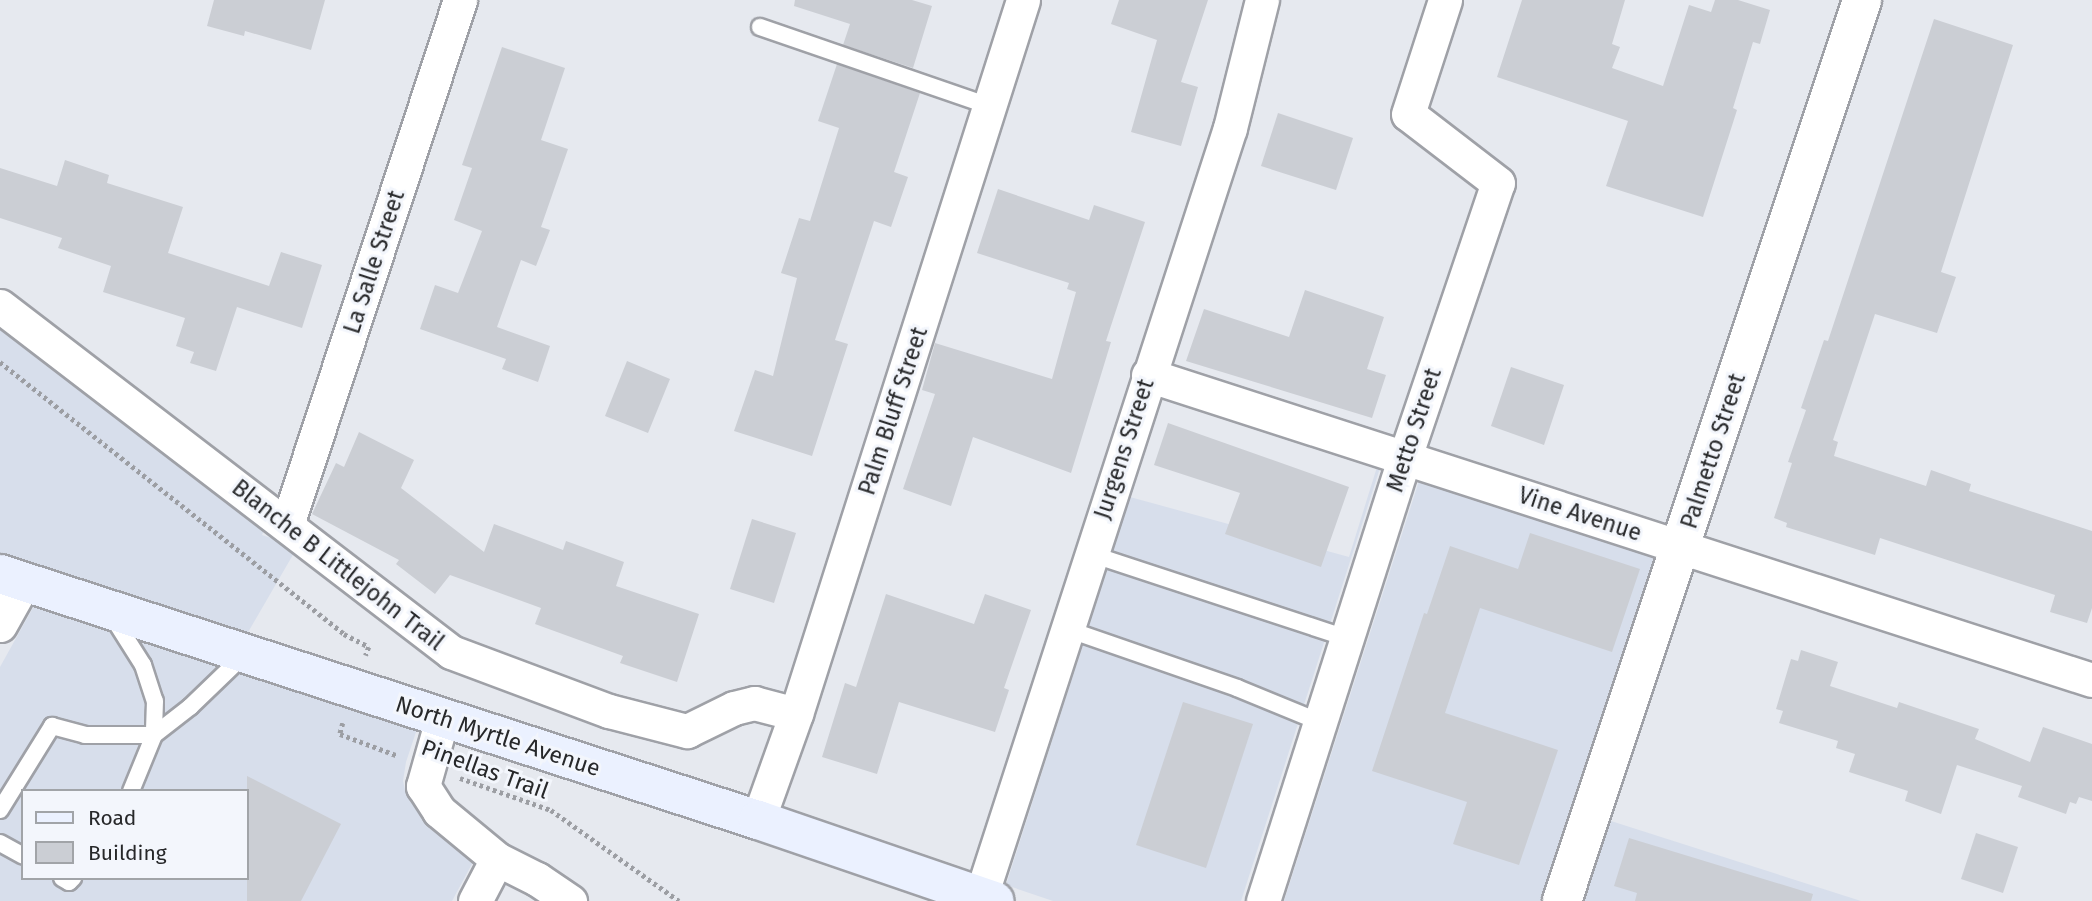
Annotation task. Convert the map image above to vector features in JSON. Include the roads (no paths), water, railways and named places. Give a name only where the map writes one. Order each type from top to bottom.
[{"type":"main road","name":"North Myrtle Avenue","points":[[12,578],[758,820],[988,899]]},
{"type":"street","name":"La Salle Street","points":[[287,525],[460,0]]},
{"type":"street","name":"Palm Bluff Street","points":[[758,820],[796,714],[1023,0]]},
{"type":"street","name":"Jurgens Street","points":[[988,899],[1067,628],[1230,128],[1262,0]]},
{"type":"street","name":"Metto Street","points":[[1263,901],[1405,457],[1498,183],[1408,114],[1446,0]]},
{"type":"street","name":"Palmetto Street","points":[[1562,901],[1862,0]]},
{"type":"street","name":"Blanche B Littlejohn Trail","points":[[0,306],[451,652],[585,702],[687,731],[734,708],[754,703],[796,714]]},
{"type":"street","name":"Vine Avenue","points":[[1148,374],[2092,680]]},
{"type":"street","points":[[0,625],[12,578]]},
{"type":"street","points":[[442,719],[426,766],[423,786],[439,811],[497,859],[537,879],[570,901]]},
{"type":"street","points":[[475,901],[497,859]]},
{"type":"lane","points":[[760,27],[990,106]]},
{"type":"lane","points":[[1091,554],[1347,638]]},
{"type":"lane","points":[[107,608],[143,665],[155,701],[155,735],[132,789]]},
{"type":"lane","points":[[1067,628],[1237,688],[1320,722]]},
{"type":"lane","points":[[0,810],[52,726],[85,735],[155,735],[190,707],[246,653]]},
{"type":"lane","points":[[0,843],[21,855]]}]
